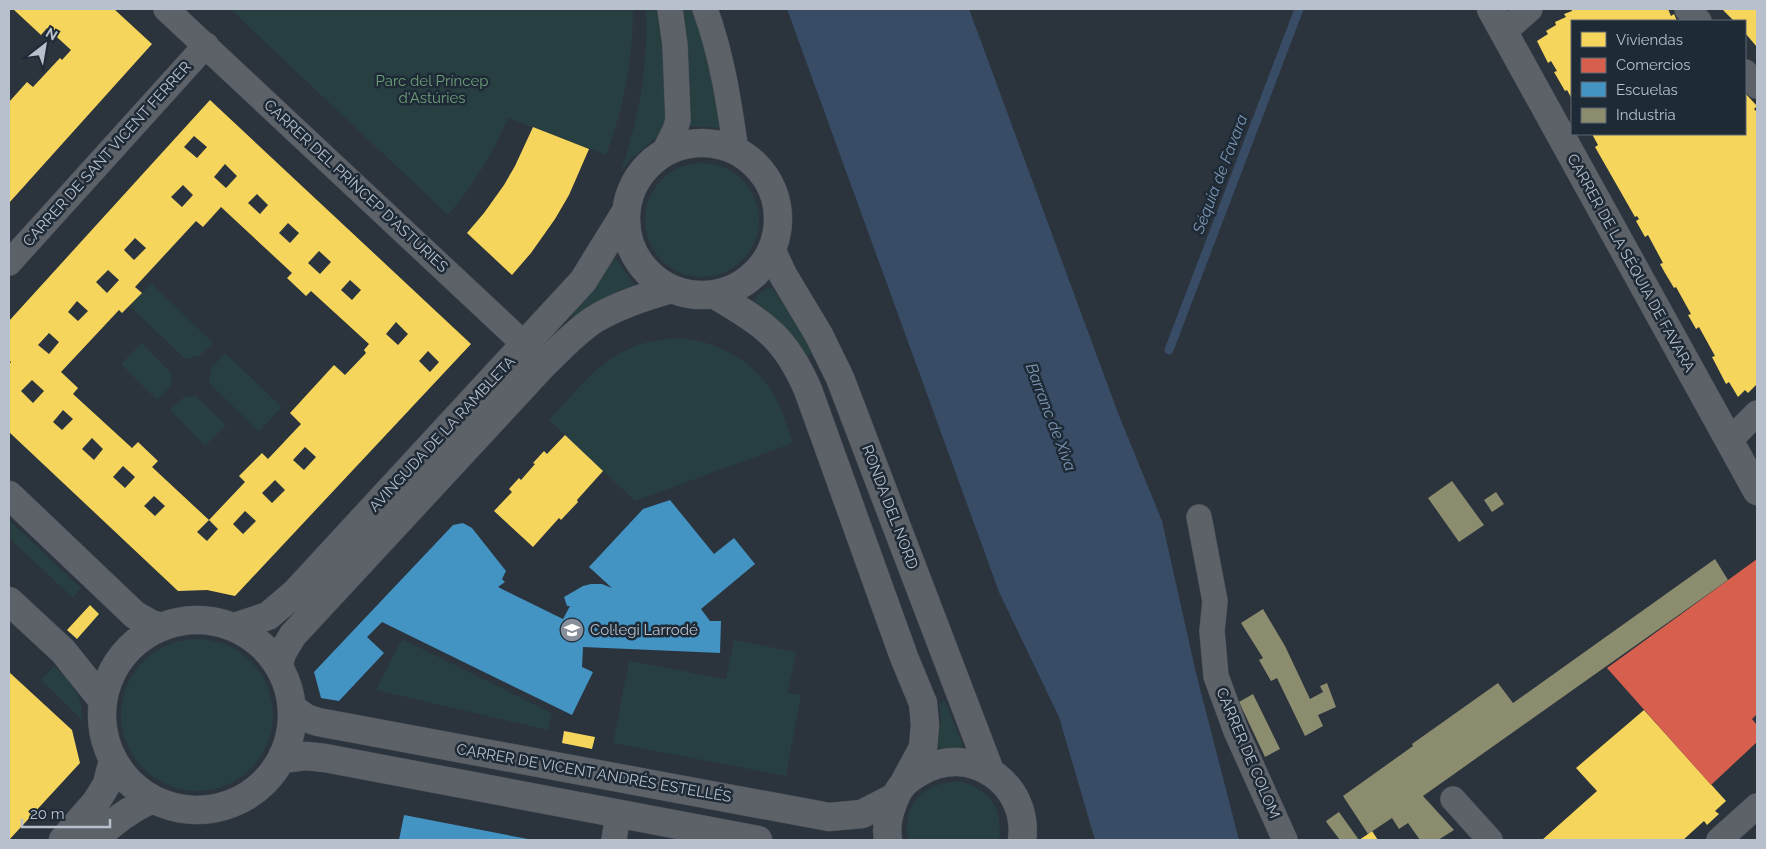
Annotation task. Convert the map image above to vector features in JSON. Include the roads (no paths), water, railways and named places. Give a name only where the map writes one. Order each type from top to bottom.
[{"type":"street","name":"CARRER DEL PRÍNCEP D'ASTÚRIES","points":[[166,9],[545,363]]},
{"type":"street","points":[[664,152],[675,130],[679,109],[675,45],[670,9]]},
{"type":"street","points":[[705,9],[716,41],[728,98],[736,151]]},
{"type":"street","name":"CARRER DE LA SÉQUIA DE FAVARA","points":[[1491,9],[1757,491]]},
{"type":"street","points":[[1504,32],[1530,9]]},
{"type":"street","points":[[1687,9],[1698,20]]},
{"type":"street","name":"CARRER DE SANT VICENT FERRER","points":[[9,263],[206,45]]},
{"type":"street","points":[[1746,73],[1757,86]]},
{"type":"street","points":[[717,296],[743,284],[760,270],[772,251],[778,228],[777,205],[769,183],[755,164],[736,151],[712,143],[687,144],[664,152],[648,163],[637,178],[628,195],[625,214],[627,237],[636,258],[651,277],[671,289],[687,294],[717,296],[765,326],[781,342],[795,362],[808,390],[904,657],[923,703],[925,725],[923,748],[900,789],[889,814],[888,840]]},
{"type":"street","name":"AVINGUDA DE LA RAMBLETA","points":[[234,627],[268,616],[296,593],[583,281],[625,214]]},
{"type":"street","name":"RONDA DEL NORD","points":[[772,251],[783,275],[819,335],[840,378],[990,771]]},
{"type":"street","name":"AVINGUDA DE LA RAMBLETA","points":[[279,664],[282,653],[298,629],[545,363],[573,336],[595,319],[618,307],[671,289]]},
{"type":"street","points":[[1729,441],[1757,413]]},
{"type":"street","points":[[9,495],[135,615],[151,624],[162,627]]},
{"type":"street","name":"CARRER DE COLOM","points":[[1199,517],[1215,601],[1212,631],[1216,676],[1236,731],[1285,840]]},
{"type":"street","points":[[9,601],[63,651],[103,701]]},
{"type":"street","points":[[207,620],[234,627],[260,642],[279,664],[290,690],[293,718],[287,750],[277,768],[263,785],[245,799],[225,807],[203,811],[181,809],[160,804],[140,792],[121,774],[113,760],[104,735],[101,714],[104,693],[114,668],[130,647],[151,631],[178,621],[207,620]]},
{"type":"street","name":"CARRER DE VICENT ANDRÉS ESTELLÉS","points":[[292,708],[306,718],[318,722],[829,817],[862,814],[900,789],[928,767],[949,762],[971,763],[990,771]]},
{"type":"street","points":[[282,759],[306,756],[325,758],[616,827],[758,840]]},
{"type":"street","points":[[63,840],[96,802],[107,784],[113,760]]},
{"type":"street","points":[[990,771],[1008,786],[1020,806],[1024,829],[1022,840]]},
{"type":"street","points":[[96,840],[122,815],[152,799]]},
{"type":"street","points":[[1453,799],[1490,840]]},
{"type":"street","points":[[1720,840],[1757,806]]},
{"type":"water","name":"Barranc de Xiva","points":[[787,9],[969,9],[1118,413],[1162,521],[1196,673],[1239,840],[1095,840],[1059,717],[999,592]]},
{"type":"waterway","name":"Séquia de Favara","points":[[1169,350],[1299,9]]},
{"type":"place","name":"Col·legi Larrodé","points":[[572,630]]},
{"type":"park label","name":"Parc del Príncep d'Astúries","points":[[432,90]]}]
